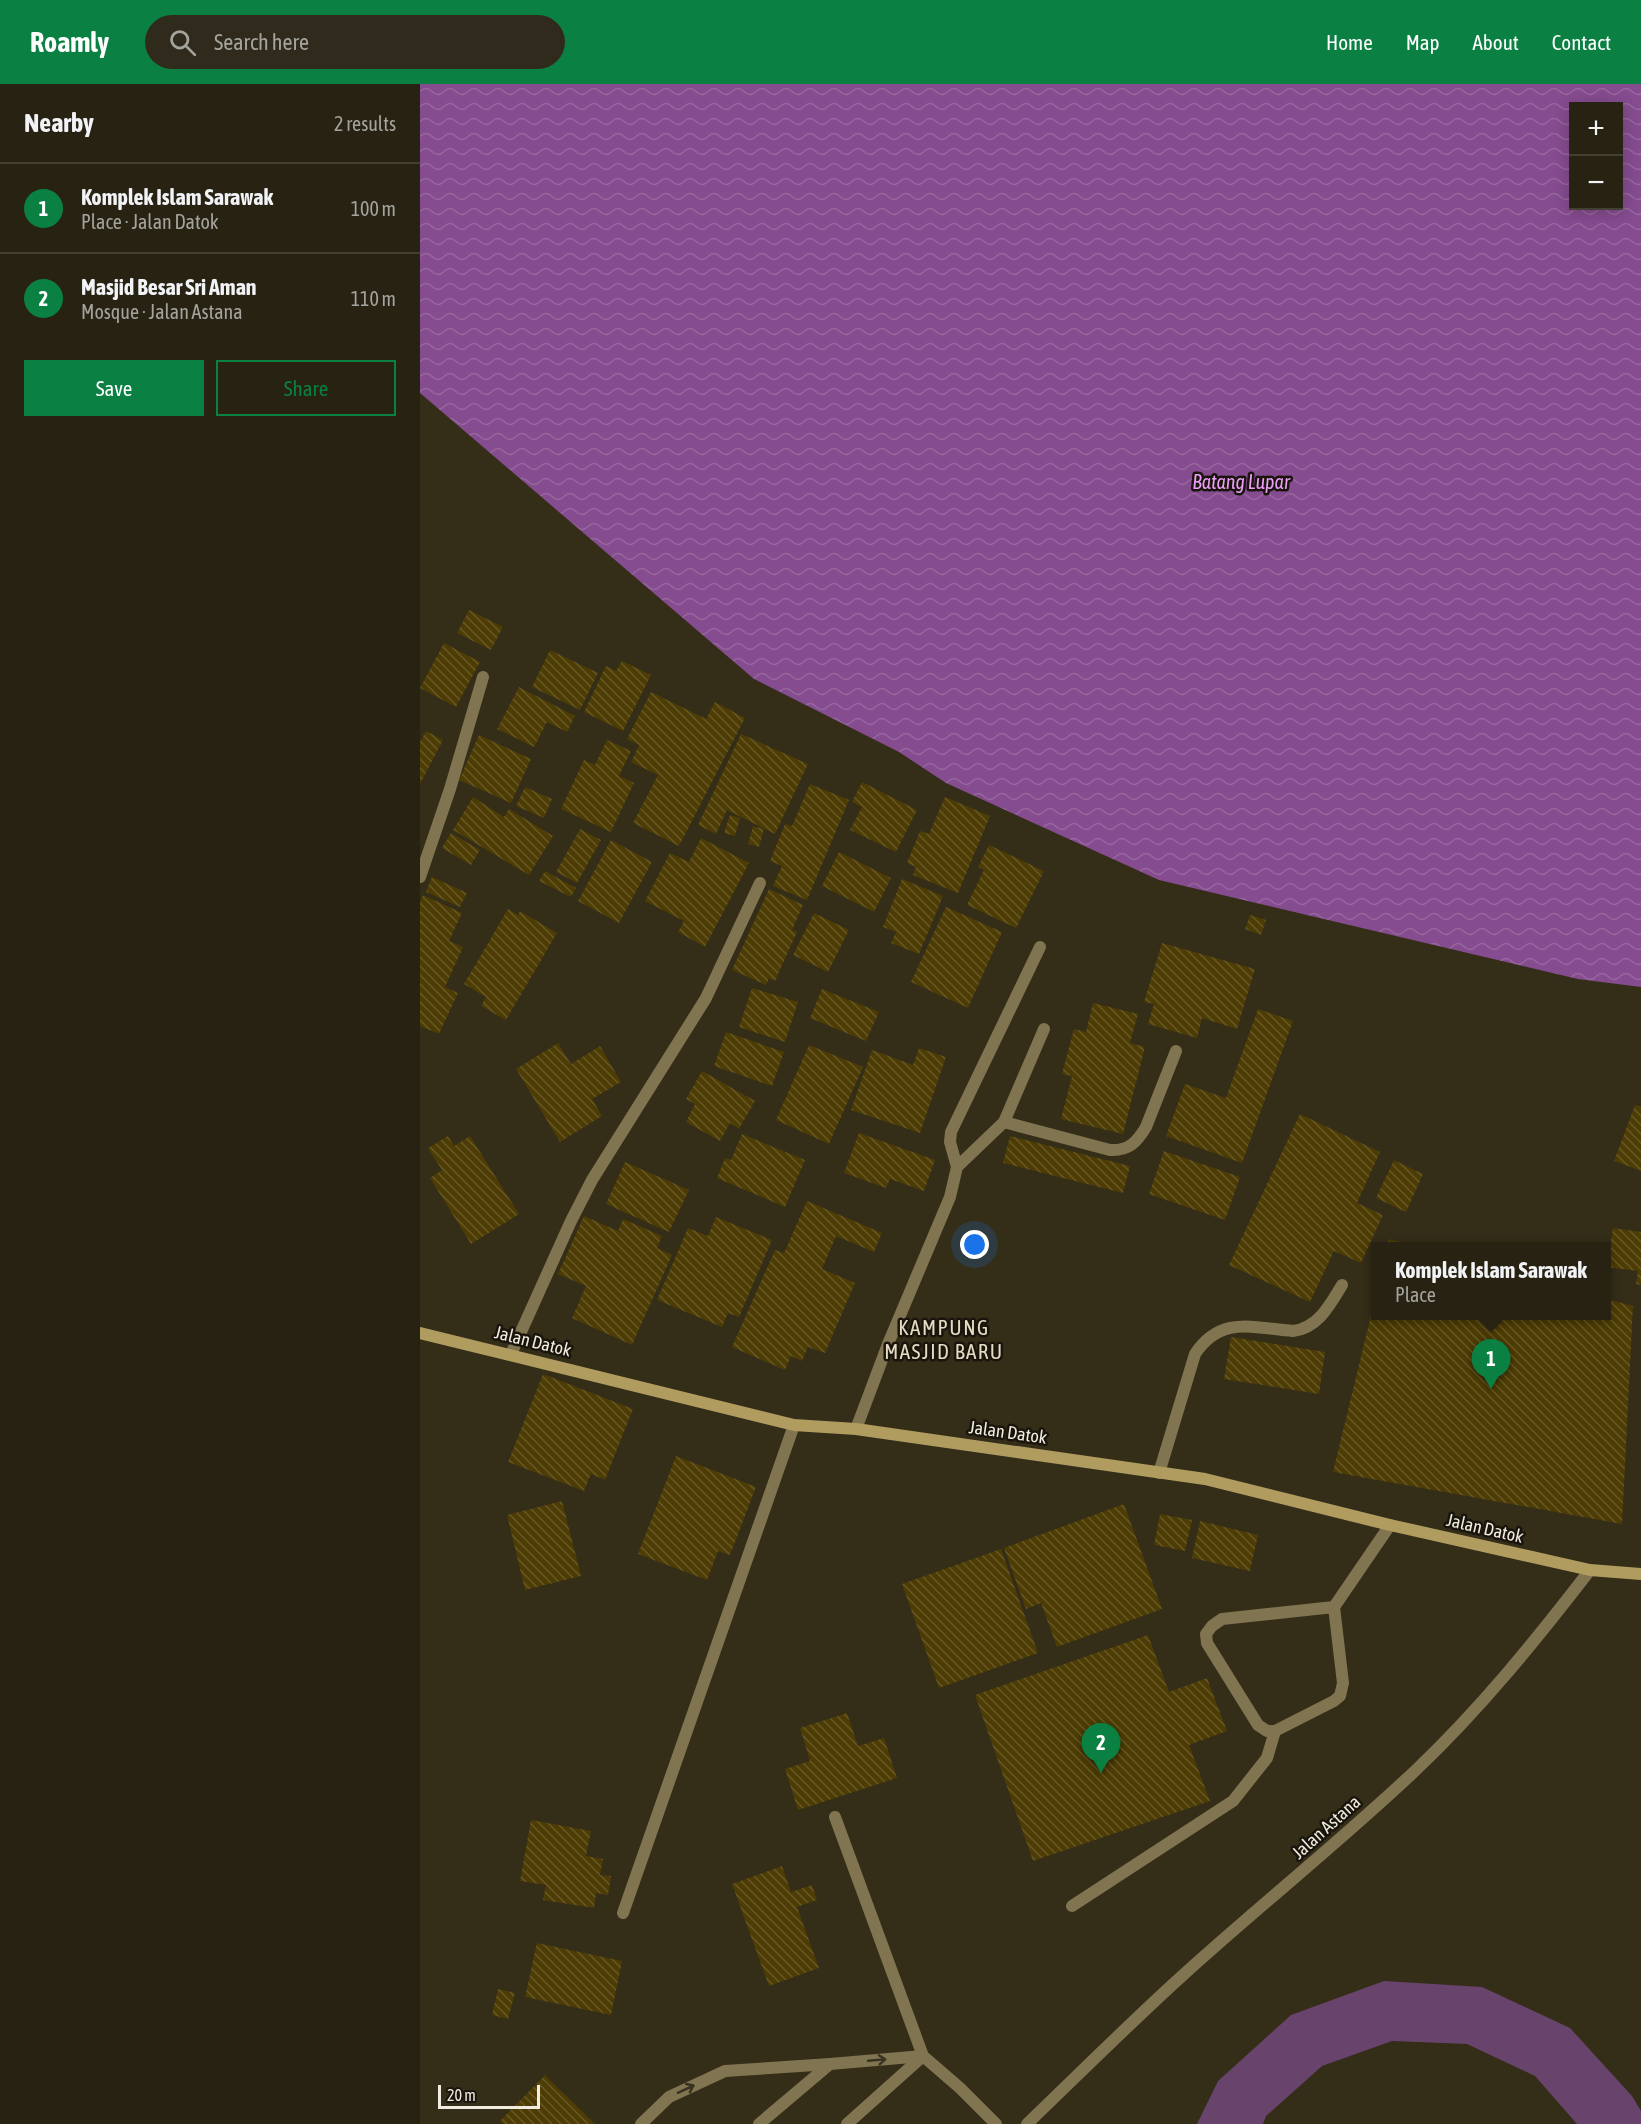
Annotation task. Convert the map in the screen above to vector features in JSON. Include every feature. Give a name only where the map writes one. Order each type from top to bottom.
[{"type":"main road","name":"Jalan Datok","points":[[420,1333],[794,1425],[856,1429],[1205,1479],[1390,1525],[1590,1570]]},
{"type":"main road","points":[[1590,1570],[1641,1575]]},
{"type":"street","points":[[420,877],[450,789],[483,677]]},
{"type":"street","points":[[511,1354],[592,1180],[706,999],[760,883]]},
{"type":"street","points":[[856,1429],[888,1344],[950,1197],[957,1167],[950,1142],[951,1132],[1040,947]]},
{"type":"street","points":[[957,1167],[1004,1122],[1044,1029]]},
{"type":"street","points":[[1004,1122],[1110,1150],[1126,1149],[1140,1137],[1146,1127],[1176,1051]]},
{"type":"street","points":[[1160,1473],[1196,1354],[1204,1341],[1217,1331],[1230,1326],[1303,1330],[1326,1310],[1342,1285]]},
{"type":"street","points":[[623,1913],[794,1425]]},
{"type":"street","points":[[1334,1607],[1222,1619],[1206,1634],[1207,1642],[1258,1725],[1267,1731],[1275,1731],[1340,1696],[1344,1683],[1334,1607],[1390,1525]]},
{"type":"street","name":"Jalan Astana","points":[[1027,2124],[1182,1976],[1319,1858],[1418,1768],[1492,1692],[1590,1570]]},
{"type":"street","points":[[1072,1906],[1233,1800],[1267,1758],[1275,1731]]},
{"type":"street","points":[[835,1817],[923,2056],[960,2088],[996,2124]]},
{"type":"street","points":[[641,2124],[669,2097],[725,2071],[923,2056]]},
{"type":"street","points":[[848,2124],[923,2056]]},
{"type":"street","points":[[759,2124],[830,2064]]},
{"type":"shaded area","points":[[1384,1981],[1482,1987],[1570,2028],[1632,2096],[1641,2111],[1641,2124],[1577,2124],[1535,2076],[1467,2044],[1392,2041],[1322,2066],[1266,2116],[1263,2124],[1197,2124],[1218,2081],[1291,2015]]},
{"type":"water","name":"Batang Lupar","points":[[420,84],[1641,84],[1641,987],[1578,979],[1159,880],[946,783],[899,752],[754,679],[420,393]]},
{"type":"building","points":[[469,610],[503,627],[491,650],[457,633]]},
{"type":"building","points":[[444,643],[480,662],[456,707],[420,688]]},
{"type":"building","points":[[550,650],[598,673],[580,710],[532,687]]},
{"type":"building","points":[[622,661],[651,675],[623,731],[584,712],[606,666],[616,671]]},
{"type":"building","points":[[519,687],[575,716],[567,732],[547,722],[534,747],[497,729]]},
{"type":"building","points":[[651,692],[706,719],[715,702],[745,718],[679,846],[633,823],[658,775],[631,762],[639,745],[627,739]]},
{"type":"building","points":[[426,731],[443,740],[420,784],[420,742]]},
{"type":"building","points":[[741,734],[808,764],[775,834],[727,810],[716,834],[698,825]]},
{"type":"building","points":[[479,735],[531,759],[511,803],[459,780]]},
{"type":"building","points":[[607,740],[631,751],[619,776],[634,783],[611,832],[561,809],[584,760],[595,765]]},
{"type":"building","points":[[862,782],[917,810],[896,852],[850,830],[862,807],[852,802]]},
{"type":"building","points":[[810,784],[849,800],[807,900],[773,886],[782,866],[770,861],[785,824],[792,826]]},
{"type":"building","points":[[525,787],[552,799],[544,818],[516,806]]},
{"type":"building","points":[[473,797],[504,817],[509,809],[553,836],[529,875],[453,830]]},
{"type":"building","points":[[945,797],[990,816],[958,893],[913,875],[916,867],[907,863],[920,831],[929,834]]},
{"type":"building","points":[[730,815],[740,818],[735,836],[724,833]]},
{"type":"building","points":[[753,826],[764,829],[759,847],[748,844]]},
{"type":"building","points":[[580,829],[601,840],[577,883],[556,872]]},
{"type":"building","points":[[451,833],[480,850],[471,865],[442,848]]},
{"type":"building","points":[[701,838],[749,863],[705,947],[678,932],[684,921],[645,901],[670,853],[689,862]]},
{"type":"building","points":[[611,840],[652,862],[619,923],[578,901]]},
{"type":"building","points":[[989,845],[1044,871],[1016,928],[967,905],[984,870],[978,867]]},
{"type":"building","points":[[839,852],[891,878],[874,912],[822,886]]},
{"type":"building","points":[[545,871],[576,888],[571,897],[539,881]]},
{"type":"building","points":[[432,877],[467,893],[460,907],[426,892]]},
{"type":"building","points":[[902,879],[943,896],[919,954],[891,943],[896,932],[883,927]]},
{"type":"building","points":[[769,889],[803,905],[792,930],[797,932],[775,981],[769,978],[766,985],[732,970]]},
{"type":"building","points":[[423,895],[462,913],[449,941],[463,947],[445,987],[458,993],[439,1034],[420,1026],[420,902]]},
{"type":"building","points":[[946,907],[1002,932],[968,1008],[911,982]]},
{"type":"building","points":[[508,909],[518,915],[520,911],[557,933],[506,1020],[481,1006],[486,997],[464,984]]},
{"type":"building","points":[[814,913],[849,930],[828,972],[793,955]]},
{"type":"building","points":[[1250,915],[1266,920],[1261,935],[1245,929]]},
{"type":"building","points":[[1162,943],[1255,969],[1237,1029],[1202,1018],[1197,1038],[1148,1024],[1154,1004],[1144,1002]]},
{"type":"building","points":[[752,988],[798,1002],[785,1042],[739,1027]]},
{"type":"building","points":[[822,989],[879,1012],[866,1041],[810,1018]]},
{"type":"building","points":[[1093,1003],[1138,1014],[1130,1043],[1145,1047],[1123,1134],[1061,1119],[1072,1076],[1062,1074],[1074,1029],[1086,1032]]},
{"type":"building","points":[[1258,1009],[1293,1021],[1242,1163],[1166,1136],[1185,1084],[1226,1098]]},
{"type":"building","points":[[726,1032],[784,1052],[772,1086],[714,1066]]},
{"type":"building","points":[[558,1043],[571,1064],[600,1046],[621,1082],[592,1099],[602,1116],[560,1142],[516,1069]]},
{"type":"building","points":[[809,1045],[863,1067],[829,1144],[776,1120]]},
{"type":"building","points":[[919,1048],[946,1057],[920,1133],[851,1110],[872,1050],[913,1065]]},
{"type":"building","points":[[702,1071],[755,1101],[739,1129],[730,1123],[720,1141],[686,1122],[695,1104],[686,1099]]},
{"type":"building","points":[[1635,1105],[1641,1107],[1641,1171],[1614,1161]]},
{"type":"building","points":[[1300,1114],[1380,1152],[1357,1203],[1383,1215],[1361,1263],[1334,1251],[1310,1302],[1229,1265]]},
{"type":"building","points":[[859,1133],[935,1160],[924,1191],[890,1179],[886,1188],[844,1173]]},
{"type":"building","points":[[742,1134],[805,1160],[785,1207],[717,1178],[725,1158],[731,1160]]},
{"type":"building","points":[[448,1136],[454,1146],[470,1136],[519,1214],[471,1244],[430,1178],[442,1170],[428,1148]]},
{"type":"building","points":[[1010,1136],[1130,1166],[1123,1193],[1003,1163]]},
{"type":"building","points":[[1164,1151],[1240,1177],[1225,1220],[1149,1194]]},
{"type":"building","points":[[1394,1160],[1423,1174],[1406,1212],[1376,1198]]},
{"type":"building","points":[[625,1162],[689,1190],[669,1232],[606,1204]]},
{"type":"building","points":[[807,1201],[882,1233],[874,1252],[836,1236],[822,1269],[855,1283],[825,1353],[808,1347],[802,1361],[791,1356],[785,1370],[732,1347],[775,1250],[784,1253]]},
{"type":"building","points":[[584,1216],[618,1231],[623,1219],[662,1236],[657,1248],[672,1255],[632,1345],[572,1318],[586,1286],[558,1274]]},
{"type":"building","points":[[716,1217],[772,1240],[739,1317],[728,1313],[722,1327],[657,1300],[688,1228],[708,1236]]},
{"type":"building","points":[[1613,1228],[1641,1232],[1641,1285],[1636,1284],[1638,1271],[1611,1268]]},
{"type":"building","points":[[1611,1300],[1633,1306],[1622,1524],[1333,1472],[1371,1315],[1371,1320],[1611,1320]]},
{"type":"building","points":[[1231,1337],[1325,1352],[1319,1394],[1224,1379]]},
{"type":"building","points":[[543,1374],[633,1409],[605,1480],[591,1474],[584,1491],[508,1462]]},
{"type":"building","points":[[676,1456],[756,1487],[730,1555],[718,1551],[707,1580],[638,1554]]},
{"type":"building","points":[[562,1501],[581,1576],[525,1590],[507,1515]]},
{"type":"building","points":[[1124,1504],[1162,1609],[1057,1647],[1041,1603],[1026,1609],[1004,1548]]},
{"type":"building","points":[[1160,1514],[1192,1520],[1185,1551],[1154,1545]]},
{"type":"building","points":[[1200,1521],[1258,1535],[1250,1571],[1192,1558]]},
{"type":"building","points":[[1001,1549],[1038,1653],[939,1688],[902,1584]]},
{"type":"building","points":[[1148,1635],[1169,1692],[1207,1678],[1227,1731],[1189,1745],[1210,1801],[1033,1861],[975,1695]]},
{"type":"building","points":[[847,1713],[858,1746],[884,1738],[897,1778],[798,1810],[785,1769],[810,1761],[800,1728]]},
{"type":"building","points":[[531,1820],[591,1831],[586,1856],[603,1859],[600,1875],[611,1876],[608,1895],[596,1893],[594,1908],[543,1900],[546,1885],[520,1881]]},
{"type":"building","points":[[782,1866],[791,1892],[812,1885],[817,1900],[797,1907],[819,1968],[769,1986],[732,1884]]},
{"type":"building","points":[[537,1943],[622,1961],[611,2015],[525,1997]]},
{"type":"building","points":[[498,1989],[515,1993],[508,2019],[492,2015]]},
{"type":"building","points":[[545,2075],[595,2124],[503,2124],[500,2121]]},
{"type":"place","name":"Komplek Islam Sarawak","points":[[1491,1389]]},
{"type":"place","name":"Masjid Besar Sri Aman","points":[[1101,1773]]},
{"type":"district","name":"KAMPUNG MASJID BARU","points":[[944,1339]]}]
